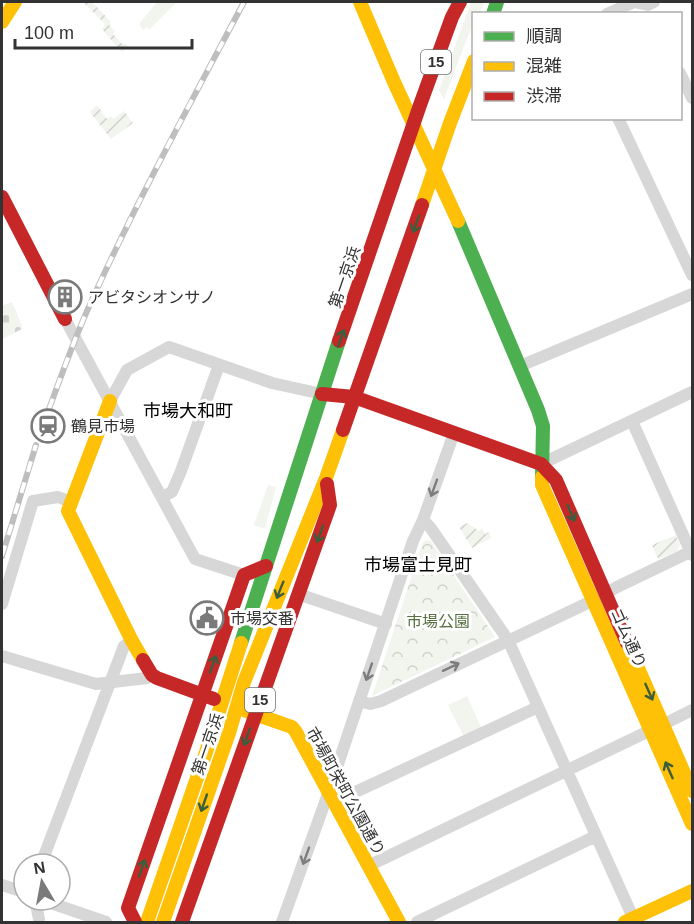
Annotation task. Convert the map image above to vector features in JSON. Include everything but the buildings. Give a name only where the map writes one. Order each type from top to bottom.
[{"type":"main road","points":[[2,22],[15,2]]},
{"type":"main road","points":[[322,394],[354,397],[541,464],[543,426],[538,410],[360,2]]},
{"type":"main road","name":"第一京浜","points":[[147,922],[214,728],[413,123],[460,2]]},
{"type":"main road","name":"第一京浜","points":[[163,922],[229,733],[244,682],[326,478],[434,168],[471,74]]},
{"type":"main road","points":[[2,197],[65,319]]},
{"type":"main road","points":[[110,401],[68,511],[132,641],[152,675]]},
{"type":"main road","name":"ゴム通り","points":[[541,464],[556,480],[600,597],[658,727],[693,824]]},
{"type":"main road","name":"第一京浜","points":[[183,922],[330,505],[326,478]]},
{"type":"main road","points":[[244,575],[266,566]]},
{"type":"main road","name":"第一京浜","points":[[135,922],[128,909],[244,575]]},
{"type":"main road","name":"市場町栄町公園通り","points":[[152,675],[292,727],[399,922]]},
{"type":"main road","name":"ゴム通り","points":[[658,727],[693,791]]},
{"type":"main road","points":[[631,921],[693,891]]},
{"type":"street","points":[[612,12],[634,2],[650,5]]},
{"type":"street","points":[[682,75],[693,98]]},
{"type":"street","points":[[619,120],[693,275]]},
{"type":"street","points":[[520,366],[693,294]]},
{"type":"street","points":[[65,319],[195,559],[244,575]]},
{"type":"street","points":[[110,401],[127,370],[169,347],[272,383],[322,394]]},
{"type":"street","points":[[162,497],[172,492],[181,471],[219,364]]},
{"type":"street","points":[[541,464],[693,392]]},
{"type":"street","points":[[359,701],[370,704],[381,700],[692,553],[632,421]]},
{"type":"street","points":[[282,922],[331,796],[359,701],[413,542],[454,433]]},
{"type":"street","points":[[2,603],[33,501],[58,497],[71,502]]},
{"type":"street","points":[[423,520],[508,640],[596,836],[631,921]]},
{"type":"street","points":[[298,594],[386,624]]},
{"type":"street","points":[[46,852],[124,646],[132,641]]},
{"type":"street","points":[[2,656],[96,684],[147,678],[152,675]]},
{"type":"street","points":[[331,796],[538,707]]},
{"type":"street","points":[[368,866],[693,710]]},
{"type":"street","points":[[417,922],[596,836]]},
{"type":"street","points":[[72,910],[106,922]]},
{"type":"street","points":[[38,912],[39,919]]},
{"type":"green space","points":[[83,2],[92,2],[111,22],[109,25],[115,31],[113,34],[128,47],[122,52],[102,29],[105,24]]},
{"type":"green space","points":[[157,2],[177,2],[149,30],[147,27],[143,30],[139,24]]},
{"type":"green space","points":[[471,2],[485,2],[480,12],[472,12],[472,27],[444,99],[439,90]]},
{"type":"green space","points":[[97,105],[107,119],[111,116],[113,119],[124,111],[133,123],[111,139],[90,112]]},
{"type":"green space","points":[[12,302],[22,329],[2,339],[2,306]]},
{"type":"green space","points":[[268,485],[276,487],[265,529],[254,525]]},
{"type":"green space","points":[[467,523],[479,531],[482,528],[485,534],[489,532],[491,538],[472,548],[459,527]]},
{"type":"green space","points":[[676,535],[680,545],[677,551],[658,559],[652,545]]},
{"type":"green space","name":"市場公園","points":[[431,541],[495,637],[372,696],[423,542]]},
{"type":"green space","points":[[467,696],[482,729],[464,737],[448,705]]},
{"type":"railway","points":[[49,409],[77,335],[105,272],[163,155],[244,2]]},
{"type":"railway","points":[[2,556],[36,445]]},
{"type":"traffic: fast","points":[[494,12],[497,2]]},
{"type":"traffic: fast","points":[[458,221],[538,410],[543,426],[542,477]]},
{"type":"traffic: fast","points":[[241,643],[339,341]]},
{"type":"traffic: slow","points":[[2,22],[15,2]]},
{"type":"traffic: slow","points":[[360,2],[458,221]]},
{"type":"traffic: slow","points":[[422,205],[472,66]]},
{"type":"traffic: slow","points":[[110,401],[68,511],[143,660]]},
{"type":"traffic: slow","points":[[163,922],[229,733],[244,682],[343,430]]},
{"type":"traffic: slow","points":[[542,477],[542,485],[692,824]]},
{"type":"traffic: slow","points":[[147,922],[241,643]]},
{"type":"traffic: slow","points":[[627,643],[692,791]]},
{"type":"traffic: slow","points":[[246,711],[292,727],[296,732],[399,922]]},
{"type":"traffic: slow","points":[[625,922],[692,891]]},
{"type":"traffic: jam","points":[[339,341],[420,105],[452,17],[460,2]]},
{"type":"traffic: jam","points":[[2,197],[65,319]]},
{"type":"traffic: jam","points":[[343,430],[422,205]]},
{"type":"traffic: jam","points":[[322,394],[354,397],[541,464],[556,480],[627,643]]},
{"type":"traffic: jam","points":[[182,922],[330,505],[327,484]]},
{"type":"traffic: jam","points":[[135,922],[128,908],[244,575],[266,566]]},
{"type":"traffic: jam","points":[[143,660],[152,675],[157,678],[214,699]]},
{"type":"place","name":"アビタシオンサノ","points":[[65,297]]},
{"type":"place","name":"鶴見市場","points":[[48,426]]},
{"type":"place","name":"市場交番","points":[[207,618]]},
{"type":"district","name":"市場大和町","points":[[188,411]]},
{"type":"district","name":"市場富士見町","points":[[418,565]]}]
